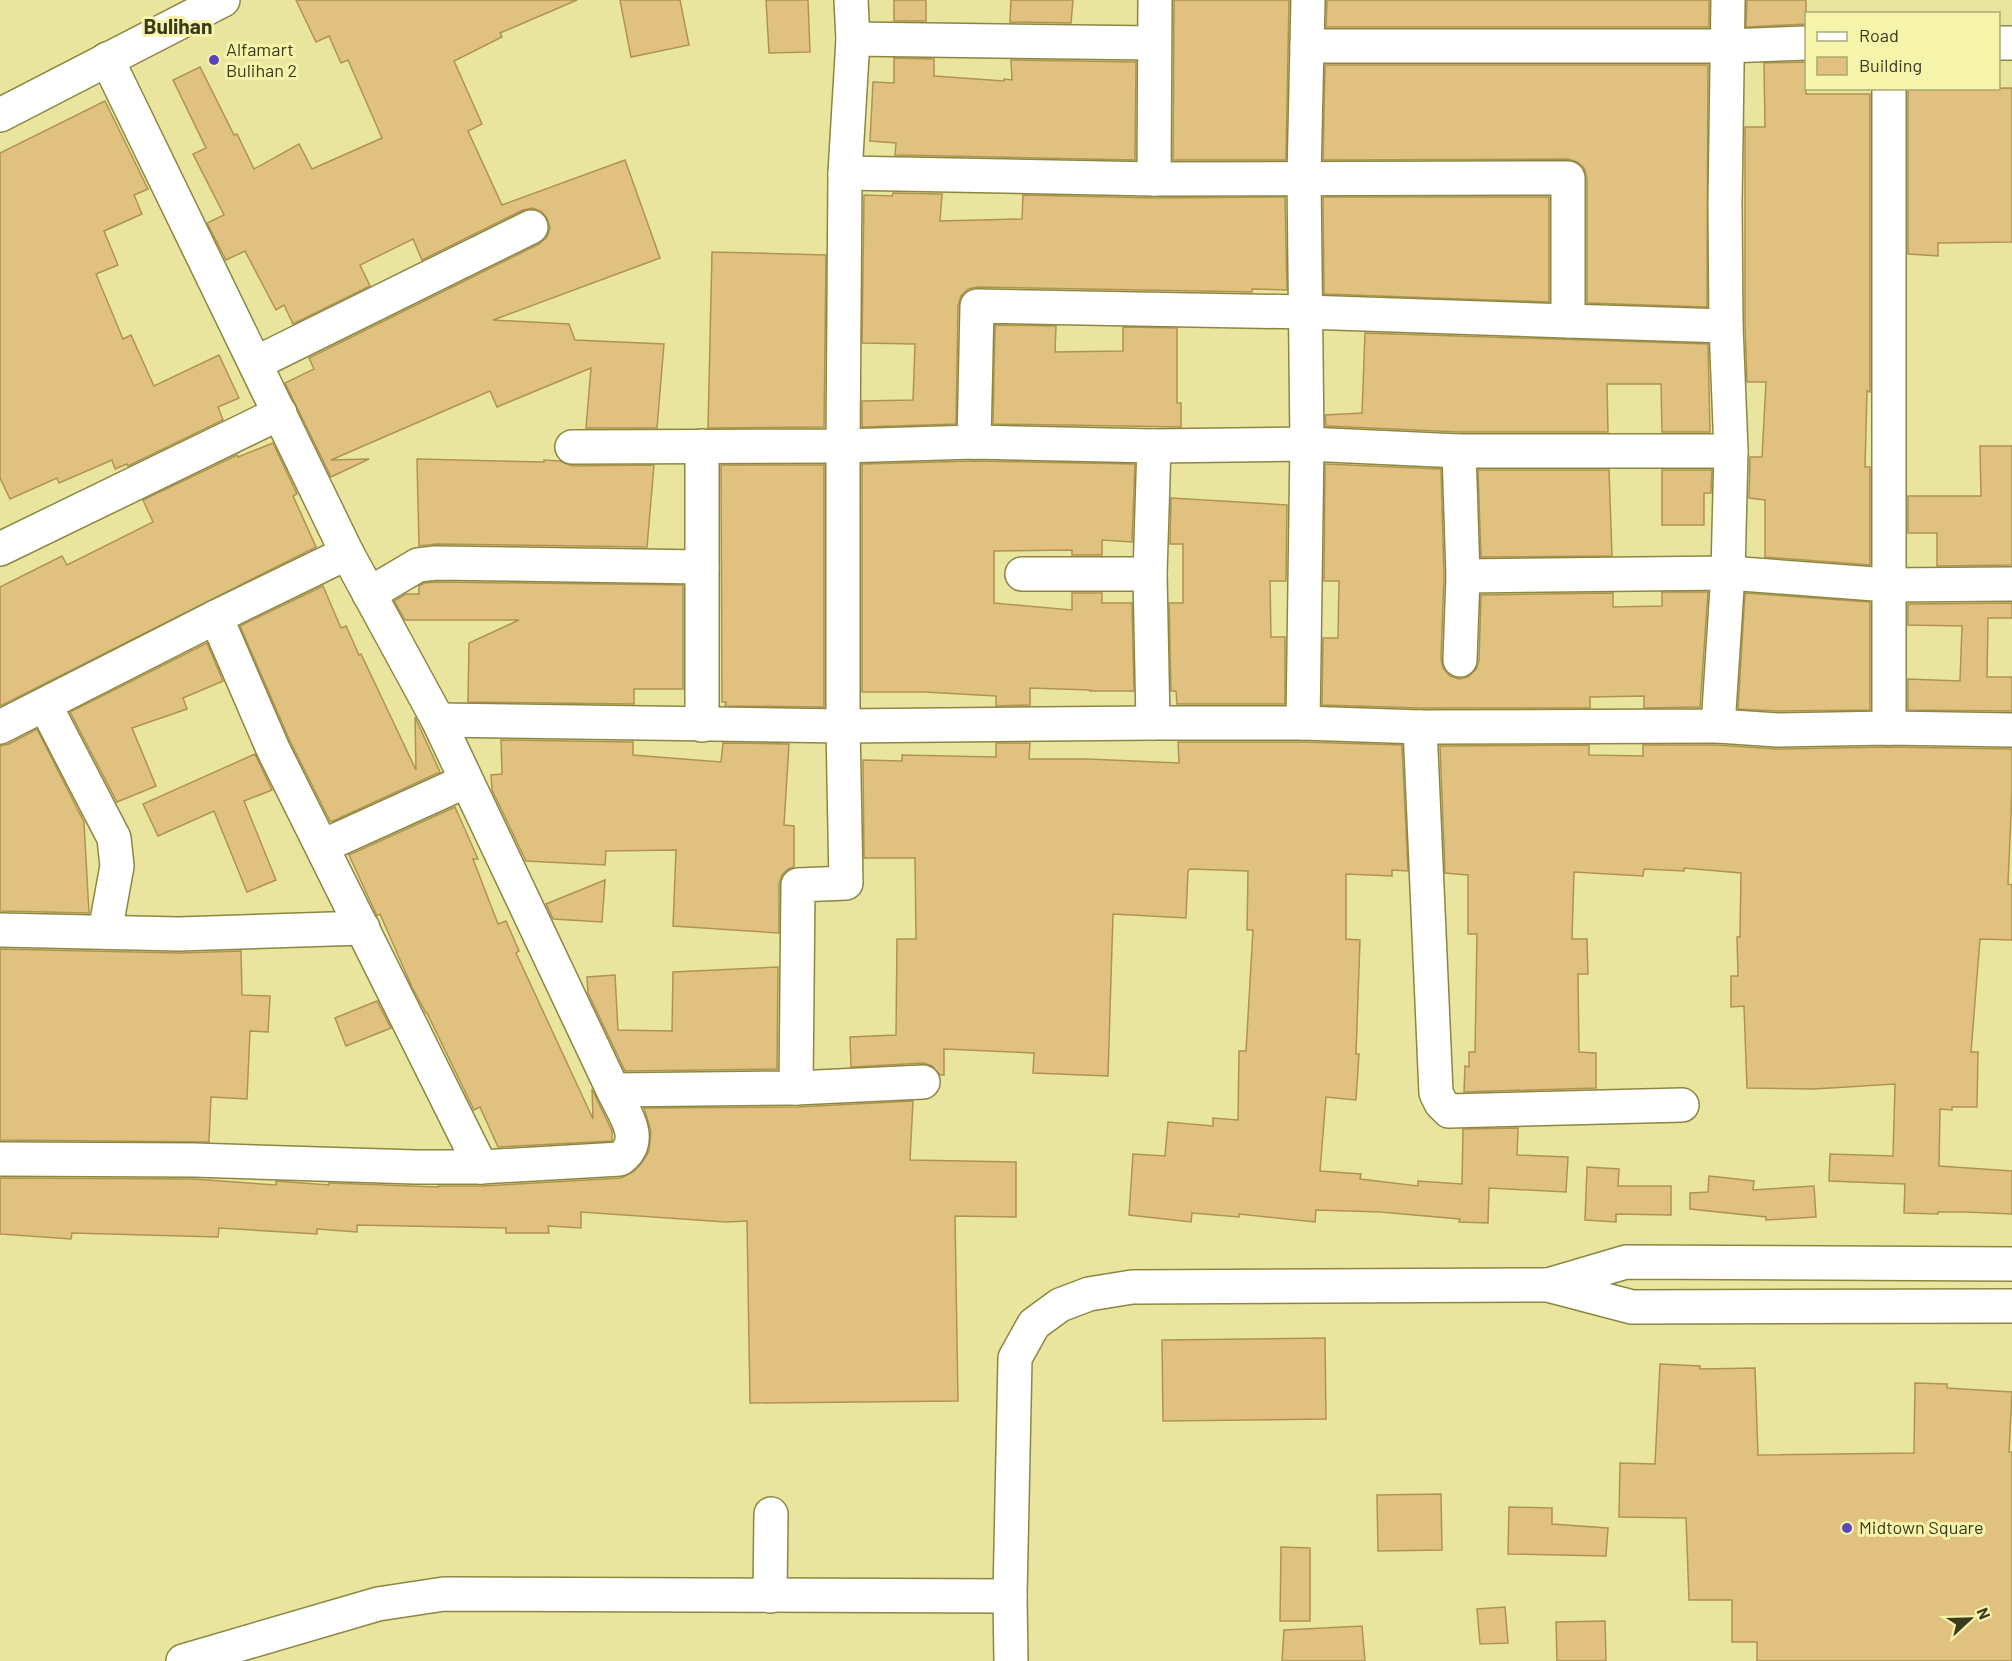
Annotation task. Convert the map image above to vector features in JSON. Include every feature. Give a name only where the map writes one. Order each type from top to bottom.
[{"type":"street","points":[[0,115],[223,0]]},
{"type":"street","points":[[796,1088],[798,885],[846,883],[843,726],[843,446],[845,173],[853,39],[851,0]]},
{"type":"street","points":[[1154,179],[1155,0]]},
{"type":"street","points":[[1304,723],[1307,444],[1304,177],[1308,0]]},
{"type":"street","points":[[1718,726],[1728,573],[1731,451],[1726,326],[1728,0]]},
{"type":"street","points":[[853,39],[1154,43]]},
{"type":"street","points":[[1307,46],[1728,46],[1805,43]]},
{"type":"street","points":[[0,1159],[194,1160],[481,1167],[620,1159],[630,1152],[633,1140],[632,1129],[438,720],[347,553],[107,59]]},
{"type":"street","points":[[1889,90],[1889,728]]},
{"type":"street","points":[[845,173],[1154,179],[1568,178],[1568,321]]},
{"type":"street","points":[[256,363],[531,227]]},
{"type":"street","points":[[974,442],[977,306],[1306,312],[1726,326]]},
{"type":"street","points":[[0,549],[280,413]]},
{"type":"street","points":[[572,447],[843,446],[974,442],[1154,446],[1307,444],[1459,451],[1731,451]]},
{"type":"street","points":[[702,446],[702,724]]},
{"type":"street","points":[[1153,723],[1150,574],[1154,446]]},
{"type":"street","points":[[1459,451],[1463,576],[1460,660]]},
{"type":"street","points":[[0,728],[216,617],[347,553]]},
{"type":"street","points":[[369,594],[418,565],[436,562],[702,567]]},
{"type":"street","points":[[1463,576],[1728,573],[1888,585],[2012,584]]},
{"type":"street","points":[[1022,574],[1150,574]]},
{"type":"street","points":[[216,617],[273,749],[481,1167]]},
{"type":"street","points":[[45,705],[114,838],[117,866],[105,932]]},
{"type":"street","points":[[438,720],[843,726],[1304,723],[1420,727],[1718,726],[1777,730],[1889,728],[2012,730]]},
{"type":"street","points":[[1420,727],[1436,1094],[1441,1103],[1449,1112],[1682,1106]]},
{"type":"street","points":[[323,846],[466,781]]},
{"type":"street","points":[[0,930],[179,934],[363,927]]},
{"type":"street","points":[[613,1090],[796,1088],[923,1082]]},
{"type":"street","points":[[1548,1285],[1626,1262],[2012,1264]]},
{"type":"street","points":[[1011,1661],[1010,1596],[1015,1358],[1034,1324],[1060,1305],[1089,1294],[1132,1287],[1548,1285],[1632,1307],[2012,1306]]},
{"type":"street","points":[[770,1596],[771,1514]]},
{"type":"street","points":[[183,1661],[378,1604],[444,1594],[1010,1596]]},
{"type":"building","points":[[296,0],[577,0],[500,33],[502,37],[454,61],[482,124],[468,131],[502,205],[625,160],[660,258],[493,320],[569,324],[575,340],[664,344],[657,428],[586,428],[591,368],[497,407],[490,391],[331,460],[369,459],[331,477],[285,383],[314,369],[309,358],[539,244],[547,237],[550,228],[542,212],[533,208],[523,210],[422,260],[413,239],[360,265],[370,286],[293,324],[284,305],[276,310],[245,251],[226,260],[207,223],[224,215],[193,154],[206,148],[173,80],[200,67],[254,169],[299,144],[312,169],[382,138],[348,60],[341,63],[329,36],[316,42]]},
{"type":"building","points":[[620,0],[680,0],[689,45],[631,57]]},
{"type":"building","points":[[766,0],[808,0],[810,52],[769,53]]},
{"type":"building","points":[[894,0],[926,0],[926,21],[894,21]]},
{"type":"building","points":[[1011,0],[1073,0],[1071,23],[1010,22]]},
{"type":"building","points":[[1174,0],[1289,0],[1286,160],[1173,160]]},
{"type":"building","points":[[1327,0],[1709,0],[1709,27],[1326,27]]},
{"type":"building","points":[[1747,0],[1806,0],[1805,24],[1746,27]]},
{"type":"building","points":[[894,58],[934,59],[934,76],[1004,81],[1004,79],[1012,80],[1011,60],[1136,62],[1135,160],[895,155],[896,143],[870,141],[873,82],[894,83]]},
{"type":"building","points":[[1805,62],[1806,94],[1870,94],[1870,392],[1867,391],[1865,467],[1870,467],[1870,565],[1765,557],[1765,500],[1749,498],[1750,457],[1762,457],[1766,382],[1747,382],[1745,127],[1765,127],[1764,63]]},
{"type":"building","points":[[1325,65],[1708,65],[1707,307],[1587,303],[1587,178],[1584,168],[1577,162],[1568,159],[1323,160]]},
{"type":"building","points":[[2000,88],[2012,88],[2012,242],[1938,243],[1938,256],[1908,254],[1908,90],[2000,90]]},
{"type":"building","points":[[105,101],[148,189],[134,195],[142,214],[104,231],[118,265],[96,274],[123,339],[131,335],[154,386],[219,355],[239,398],[218,407],[223,420],[128,466],[127,464],[115,469],[112,460],[59,483],[57,478],[10,499],[0,478],[0,153]]},
{"type":"building","points":[[893,193],[942,194],[940,221],[1022,219],[1023,195],[1154,198],[1285,197],[1287,290],[1252,289],[1252,292],[977,287],[968,289],[961,296],[958,306],[956,424],[862,427],[862,401],[913,400],[915,344],[862,343],[864,195],[892,196]]},
{"type":"building","points":[[1323,197],[1549,197],[1549,302],[1324,294]]},
{"type":"building","points":[[712,252],[826,255],[824,427],[708,428]]},
{"type":"building","points":[[995,325],[1056,326],[1055,352],[1123,351],[1123,327],[1177,328],[1177,403],[1181,403],[1181,427],[993,424]]},
{"type":"building","points":[[1365,333],[1708,344],[1710,432],[1662,432],[1661,384],[1607,384],[1608,432],[1459,432],[1326,426],[1325,415],[1362,413]]},
{"type":"building","points":[[273,443],[297,494],[293,496],[316,547],[0,706],[0,587],[62,556],[67,565],[153,522],[143,500],[237,455],[238,457]]},
{"type":"building","points":[[1980,446],[2012,446],[2012,565],[1937,566],[1937,533],[1908,533],[1908,496],[1981,496]]},
{"type":"building","points":[[417,459],[544,462],[544,460],[560,461],[572,466],[654,465],[647,547],[436,544],[419,546]]},
{"type":"building","points":[[974,461],[1135,464],[1132,542],[1102,540],[1102,555],[1072,555],[1072,550],[994,551],[994,603],[1072,610],[1072,593],[1102,593],[1102,603],[1132,603],[1134,691],[1030,688],[1030,705],[996,706],[996,696],[924,692],[862,692],[862,464]]},
{"type":"building","points":[[1325,464],[1441,469],[1444,576],[1441,659],[1443,668],[1450,676],[1459,679],[1468,677],[1476,669],[1479,661],[1481,595],[1613,593],[1613,607],[1662,606],[1662,592],[1708,592],[1700,707],[1644,708],[1644,696],[1590,697],[1590,708],[1420,708],[1322,705],[1323,638],[1338,638],[1339,581],[1324,581]]},
{"type":"building","points":[[721,465],[824,465],[824,707],[725,706],[726,702],[722,702]]},
{"type":"building","points":[[1478,470],[1609,470],[1612,556],[1481,557]]},
{"type":"building","points":[[1662,470],[1712,470],[1711,493],[1704,493],[1704,525],[1662,525]]},
{"type":"building","points":[[1171,498],[1287,505],[1286,581],[1270,581],[1271,637],[1285,637],[1285,704],[1177,704],[1176,691],[1171,691],[1169,603],[1183,603],[1183,544],[1170,544]]},
{"type":"building","points":[[424,583],[683,585],[683,689],[634,689],[634,704],[468,702],[469,643],[519,620],[405,620],[394,601],[406,594],[419,594],[419,586]]},
{"type":"building","points":[[323,586],[341,628],[346,626],[359,655],[361,654],[416,770],[415,717],[440,772],[333,821],[330,821],[290,741],[240,626]]},
{"type":"building","points":[[1745,593],[1870,602],[1870,710],[1738,709]]},
{"type":"building","points":[[2012,603],[2012,618],[1988,618],[1987,677],[2012,677],[2012,711],[1908,710],[1908,679],[1960,681],[1962,626],[1908,625],[1908,604]]},
{"type":"building","points":[[207,643],[223,681],[183,698],[187,709],[132,728],[156,786],[117,802],[70,712]]},
{"type":"building","points":[[37,729],[84,822],[89,913],[0,911],[0,746],[9,744]]},
{"type":"building","points":[[501,740],[633,742],[633,755],[721,762],[723,743],[789,744],[784,825],[794,826],[794,867],[782,875],[779,884],[779,933],[673,926],[676,850],[606,851],[605,865],[526,861],[492,790],[491,775],[502,774]]},
{"type":"building","points":[[1178,742],[1402,745],[1408,871],[1392,870],[1392,876],[1346,874],[1346,939],[1360,940],[1356,1054],[1359,1054],[1356,1100],[1326,1097],[1320,1171],[1361,1174],[1360,1179],[1418,1186],[1418,1181],[1462,1184],[1463,1129],[1518,1128],[1517,1155],[1568,1157],[1566,1192],[1489,1188],[1488,1223],[1459,1222],[1460,1219],[1380,1212],[1316,1210],[1315,1222],[1239,1214],[1239,1217],[1192,1213],[1191,1222],[1129,1215],[1133,1154],[1165,1156],[1168,1122],[1213,1126],[1213,1118],[1238,1120],[1239,1051],[1246,1051],[1253,930],[1247,930],[1248,871],[1190,869],[1188,871],[1186,918],[1113,914],[1108,1076],[1033,1073],[1034,1053],[944,1049],[944,1075],[940,1075],[932,1066],[923,1063],[851,1067],[850,1037],[896,1035],[897,939],[916,939],[915,858],[864,858],[863,760],[902,761],[902,755],[996,757],[996,743],[1030,743],[1029,759],[1179,763]]},
{"type":"building","points":[[1589,745],[1589,755],[1643,756],[1643,745],[1717,745],[1777,749],[1889,747],[2012,749],[2008,884],[2012,885],[2012,940],[1980,939],[1971,1052],[1978,1052],[1977,1107],[1940,1109],[1939,1166],[2012,1171],[2012,1214],[1904,1213],[1905,1184],[1829,1181],[1830,1154],[1893,1156],[1895,1084],[1814,1089],[1747,1088],[1744,1006],[1731,1007],[1731,976],[1738,976],[1737,937],[1740,937],[1741,873],[1684,868],[1684,871],[1644,869],[1643,876],[1574,872],[1572,939],[1587,939],[1588,974],[1578,974],[1579,1052],[1596,1053],[1596,1088],[1464,1092],[1465,1066],[1469,1067],[1469,1052],[1475,1052],[1477,934],[1468,934],[1468,875],[1445,873],[1440,746]]},
{"type":"building","points":[[255,754],[272,790],[244,801],[276,880],[247,892],[214,811],[158,836],[143,804]]},
{"type":"building","points":[[455,807],[478,859],[473,859],[498,924],[506,921],[519,951],[516,953],[593,1119],[592,1089],[612,1131],[612,1141],[498,1147],[480,1107],[474,1110],[412,987],[380,914],[377,916],[349,855]]},
{"type":"building","points":[[605,880],[602,922],[553,919],[546,904]]},
{"type":"building","points":[[0,949],[179,953],[241,951],[242,995],[270,996],[268,1032],[250,1031],[247,1099],[211,1097],[209,1142],[0,1140]]},
{"type":"building","points":[[778,967],[777,1069],[625,1071],[588,993],[587,977],[615,975],[618,1030],[672,1031],[673,972]]},
{"type":"building","points":[[377,1001],[391,1028],[346,1046],[335,1018]]},
{"type":"building","points":[[913,1101],[910,1160],[1016,1162],[1016,1217],[955,1216],[958,1401],[750,1403],[747,1221],[726,1222],[581,1212],[581,1228],[548,1226],[549,1233],[506,1233],[506,1228],[357,1225],[357,1232],[317,1229],[317,1234],[219,1228],[218,1237],[72,1233],[71,1239],[0,1234],[0,1178],[194,1179],[276,1185],[276,1181],[329,1185],[329,1183],[438,1187],[621,1178],[633,1172],[649,1151],[651,1131],[644,1108],[797,1107]]},
{"type":"building","points":[[1587,1167],[1619,1169],[1618,1186],[1671,1186],[1671,1215],[1616,1214],[1616,1222],[1585,1220]]},
{"type":"building","points":[[1709,1176],[1754,1181],[1753,1190],[1814,1186],[1816,1217],[1766,1220],[1766,1217],[1690,1209],[1690,1193],[1708,1192]]},
{"type":"building","points":[[1325,1338],[1326,1419],[1163,1421],[1162,1340]]},
{"type":"building","name":"Midtown Square","points":[[1660,1364],[1700,1366],[1700,1369],[1755,1368],[1758,1455],[1914,1453],[1915,1383],[1947,1384],[1947,1388],[2012,1392],[2009,1452],[2012,1452],[2012,1661],[1757,1661],[1757,1642],[1732,1642],[1732,1600],[1689,1600],[1686,1518],[1619,1517],[1620,1463],[1655,1464]]},
{"type":"building","points":[[1441,1494],[1442,1550],[1378,1551],[1377,1495]]},
{"type":"building","points":[[1509,1507],[1552,1508],[1552,1524],[1608,1528],[1606,1556],[1508,1554]]},
{"type":"building","points":[[1281,1547],[1310,1548],[1310,1621],[1280,1621]]},
{"type":"building","points":[[1505,1607],[1508,1643],[1480,1644],[1477,1609]]},
{"type":"building","points":[[1605,1621],[1606,1661],[1557,1661],[1556,1622]]},
{"type":"building","points":[[1362,1626],[1365,1661],[1282,1661],[1284,1630]]},
{"type":"place","name":"Alfamart Bulihan 2","points":[[214,60]]},
{"type":"place","name":"Midtown Square","points":[[1847,1528]]},
{"type":"district","name":"Bulihan","points":[[178,27]]}]
